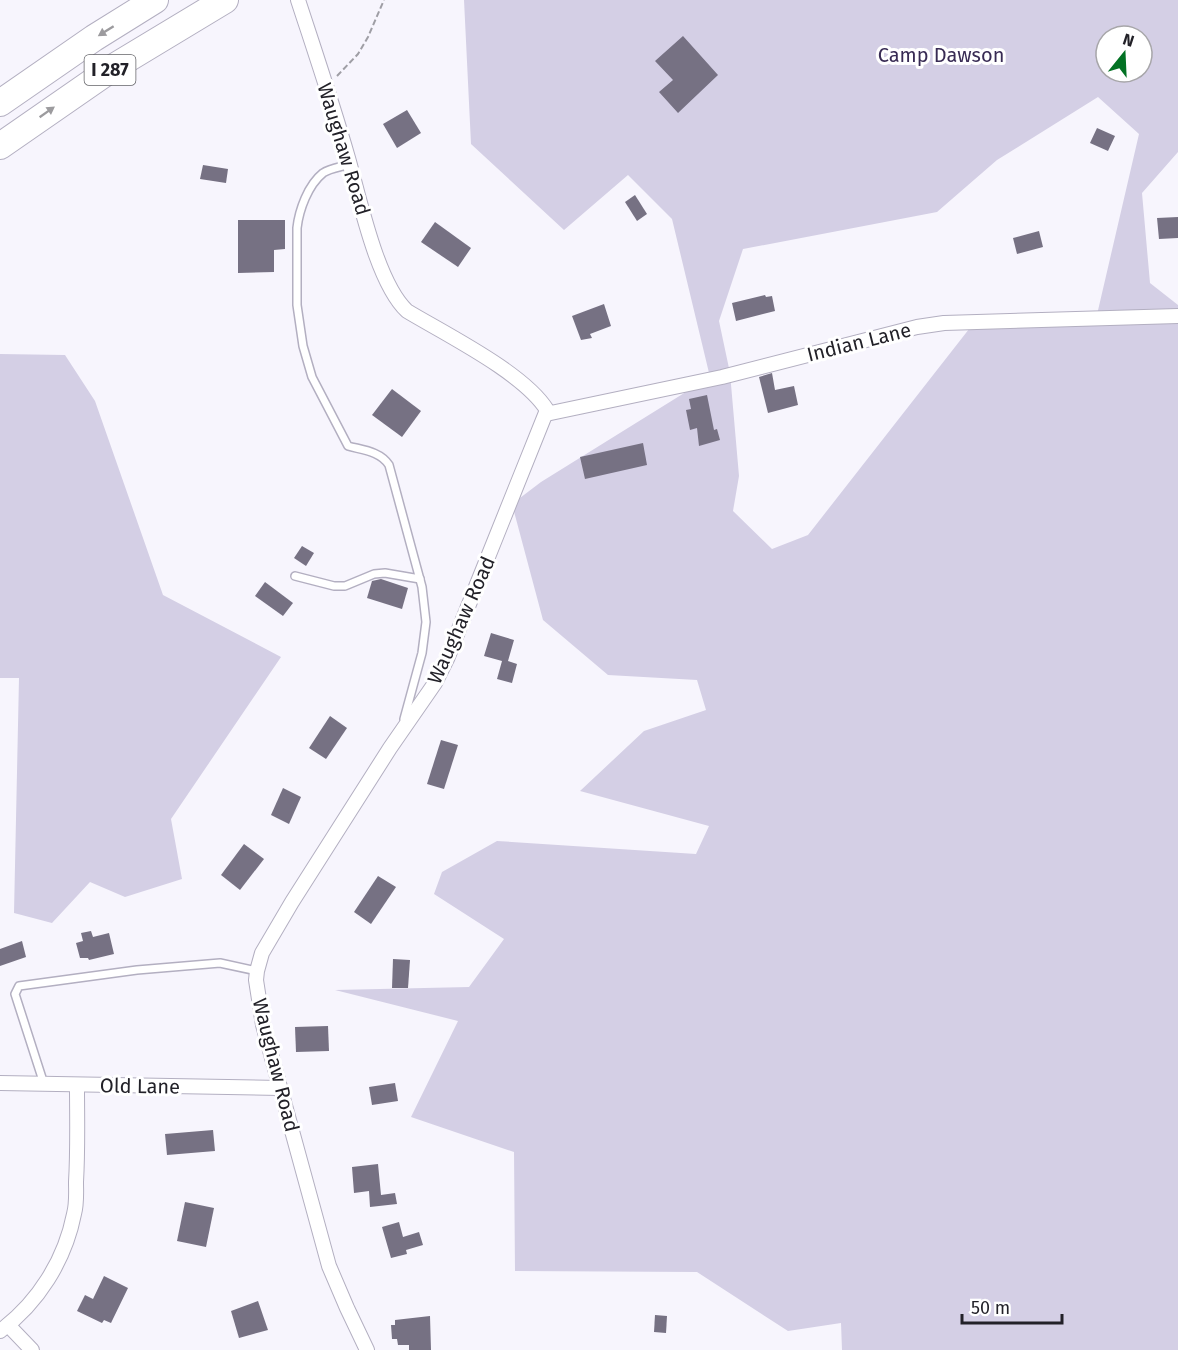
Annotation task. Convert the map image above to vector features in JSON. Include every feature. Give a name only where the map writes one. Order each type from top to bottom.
[{"type":"highway","name":"I 287","points":[[0,103],[94,38],[155,0]]},
{"type":"highway","name":"I 287","points":[[0,146],[114,67],[225,0]]},
{"type":"street","name":"Waughaw Road","points":[[298,0],[380,266],[390,290],[407,311],[524,384],[541,400],[547,410],[447,659],[435,683],[292,902],[262,953],[257,971],[260,1007],[329,1266],[346,1308],[367,1350]]},
{"type":"street","name":"Indian Lane","points":[[546,414],[722,376],[917,327],[944,323],[1178,316]]},
{"type":"street","name":"Old Lane","points":[[0,1083],[280,1088]]},
{"type":"street","points":[[32,1350],[4,1328],[26,1309],[43,1287],[57,1264],[68,1238],[75,1212],[76,1085]]},
{"type":"lane","points":[[350,164],[323,173],[309,190],[299,214],[297,228],[298,324],[312,377],[348,446],[377,454],[389,465],[420,579],[426,621],[424,638],[414,689],[399,736]]},
{"type":"lane","points":[[295,576],[334,586],[345,586],[374,574],[385,573],[420,579]]},
{"type":"lane","points":[[44,1084],[15,994],[19,986],[137,970],[220,963],[257,971]]},
{"type":"path","points":[[326,87],[358,54],[368,38],[384,0]]},
{"type":"green space","name":"Camp Dawson","points":[[464,0],[1178,0],[1178,152],[1142,193],[1150,283],[1178,305],[1178,1350],[842,1350],[841,1323],[788,1331],[697,1272],[515,1271],[514,1152],[411,1117],[458,1021],[335,990],[469,987],[504,939],[434,894],[442,872],[497,841],[696,854],[709,826],[580,791],[644,731],[706,710],[697,680],[608,675],[543,620],[512,504],[541,482],[710,377],[672,219],[628,175],[564,230],[471,144]],"holes":[[[1098,97],[1139,134],[1096,319],[980,315],[808,535],[772,549],[733,511],[739,476],[730,373],[719,321],[743,249],[937,212],[997,160]]]},
{"type":"green space","points":[[0,354],[65,355],[95,401],[163,595],[281,657],[171,819],[182,879],[125,897],[90,882],[52,923],[14,913],[19,678],[0,678]]},
{"type":"building","points":[[683,36],[718,75],[678,113],[659,92],[673,80],[655,61]]},
{"type":"building","points":[[407,110],[421,133],[397,148],[383,124]]},
{"type":"building","points":[[1097,128],[1115,136],[1108,151],[1090,143]]},
{"type":"building","points":[[203,165],[228,169],[226,183],[200,179]]},
{"type":"building","points":[[635,195],[647,214],[637,221],[625,202]]},
{"type":"building","points":[[1178,217],[1178,238],[1159,239],[1157,218]]},
{"type":"building","points":[[238,220],[285,220],[285,249],[274,250],[274,272],[238,273]]},
{"type":"building","points":[[435,222],[471,248],[458,267],[421,242]]},
{"type":"building","points":[[1039,231],[1043,247],[1017,254],[1013,238]]},
{"type":"building","points":[[765,295],[766,297],[772,296],[775,311],[736,321],[732,303]]},
{"type":"building","points":[[604,304],[611,326],[590,334],[592,338],[581,340],[572,316]]},
{"type":"building","points":[[772,373],[775,390],[794,386],[798,405],[768,413],[759,377]]},
{"type":"building","points":[[392,389],[421,411],[402,437],[372,415]]},
{"type":"building","points":[[707,395],[714,430],[717,429],[720,440],[699,446],[697,428],[690,430],[686,410],[691,409],[689,399]]},
{"type":"building","points":[[643,443],[647,465],[585,479],[580,457]]},
{"type":"building","points":[[302,546],[314,553],[306,566],[294,558]]},
{"type":"building","points":[[381,579],[408,588],[402,609],[367,598],[372,581]]},
{"type":"building","points":[[265,582],[293,603],[283,616],[255,596]]},
{"type":"building","points":[[491,633],[514,640],[508,661],[517,664],[512,683],[497,679],[502,661],[484,656]]},
{"type":"building","points":[[330,716],[347,728],[326,759],[309,748]]},
{"type":"building","points":[[441,740],[458,745],[444,789],[427,784]]},
{"type":"building","points":[[283,788],[301,797],[289,824],[271,815]]},
{"type":"building","points":[[244,844],[264,859],[240,890],[221,875]]},
{"type":"building","points":[[378,876],[396,887],[371,924],[354,912]]},
{"type":"building","points":[[91,931],[93,937],[109,933],[114,954],[89,960],[80,958],[76,943],[83,941],[81,933]]},
{"type":"building","points":[[22,941],[26,957],[0,966],[0,949]]},
{"type":"building","points":[[393,959],[410,960],[408,988],[392,988]]},
{"type":"building","points":[[328,1026],[329,1051],[296,1052],[295,1027]]},
{"type":"building","points":[[395,1083],[398,1101],[372,1105],[369,1087]]},
{"type":"building","points":[[213,1130],[215,1151],[167,1155],[165,1134]]},
{"type":"building","points":[[378,1164],[381,1195],[395,1193],[397,1204],[370,1207],[369,1191],[354,1193],[352,1167]]},
{"type":"building","points":[[185,1202],[214,1208],[206,1247],[177,1241]]},
{"type":"building","points":[[399,1222],[403,1237],[419,1232],[423,1245],[406,1250],[407,1254],[391,1258],[382,1227]]},
{"type":"building","points":[[104,1276],[128,1288],[111,1323],[104,1320],[102,1323],[77,1311],[85,1295],[93,1299]]},
{"type":"building","points":[[258,1301],[268,1330],[239,1338],[231,1311]]},
{"type":"building","points":[[655,1315],[667,1316],[666,1333],[654,1332]]},
{"type":"building","points":[[430,1316],[431,1350],[409,1350],[409,1345],[398,1345],[397,1339],[392,1339],[391,1325],[395,1325],[395,1320]]}]
